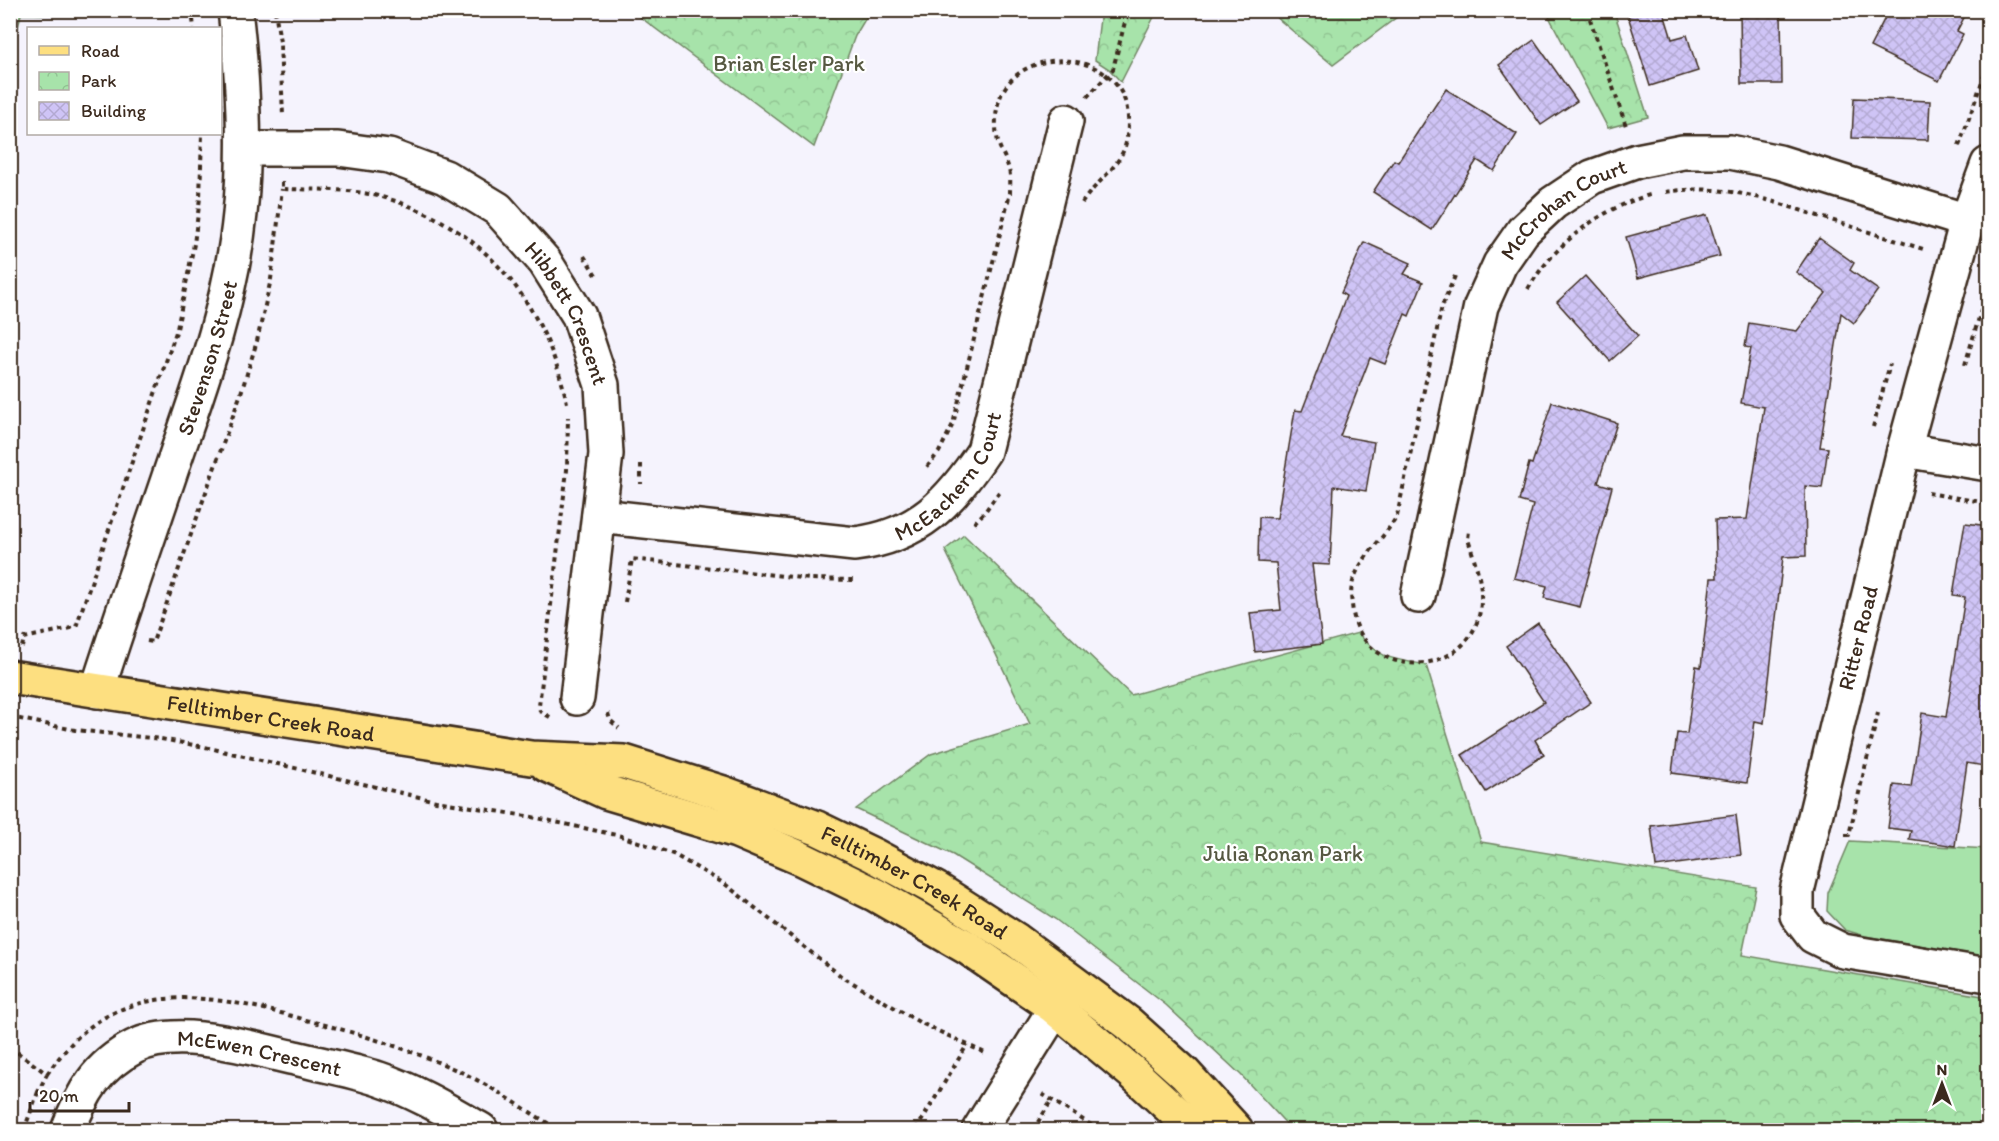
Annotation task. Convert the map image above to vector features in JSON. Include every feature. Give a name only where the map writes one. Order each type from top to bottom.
[{"type":"main road","name":"Felltimber Creek Road","points":[[13,678],[531,758],[624,762],[723,793],[818,828],[936,889],[1016,940],[1073,981],[1128,1023],[1185,1074],[1236,1131]]},
{"type":"main road","name":"Felltimber Creek Road","points":[[531,758],[606,792],[737,831],[810,862],[876,895],[968,948],[1054,1008],[1132,1073],[1195,1131]]},
{"type":"street","name":"Stevenson Street","points":[[98,691],[217,333],[230,275],[240,215],[244,149],[241,63],[235,10]]},
{"type":"street","name":"McEachern Court","points":[[599,516],[855,544],[893,536],[944,504],[964,481],[984,450],[1066,121]]},
{"type":"street","name":"Hibbett Crescent","points":[[244,149],[338,149],[389,156],[445,177],[498,209],[545,262],[579,316],[602,386],[606,454],[599,516],[566,708]]},
{"type":"street","name":"McCrohan Court","points":[[1418,597],[1481,306],[1500,264],[1523,231],[1553,203],[1592,177],[1637,161],[1683,152],[1730,152],[1779,162],[1967,221]]},
{"type":"street","name":"Ritter Road","points":[[1989,165],[1967,221],[1904,450],[1797,891],[1797,915],[1813,936],[1843,951],[1989,975]]},
{"type":"street","points":[[1904,450],[1989,464]]},
{"type":"street","points":[[979,1131],[1073,981]]},
{"type":"street","name":"McEwen Crescent","points":[[72,1120],[89,1084],[110,1062],[136,1046],[168,1038],[201,1038],[379,1079],[434,1102],[481,1131]]},
{"type":"path","points":[[192,10],[194,27]]},
{"type":"path","points":[[275,10],[280,42],[283,117],[292,116]]},
{"type":"path","points":[[1066,121],[1113,69],[1128,10]]},
{"type":"path","points":[[1587,10],[1637,161]]},
{"type":"path","points":[[922,473],[939,452],[953,423],[1010,193],[1010,172],[998,142],[996,116],[1002,92],[1018,74],[1047,62],[1065,59],[1096,67],[1107,75],[1118,88],[1127,110],[1127,140],[1119,160],[1086,196],[1080,214]]},
{"type":"path","points":[[1618,133],[1637,127]]},
{"type":"path","points":[[13,678],[24,638],[76,627],[177,329],[194,244],[200,198],[202,135]]},
{"type":"path","points":[[283,149],[282,189],[358,192],[405,205],[438,218],[489,255],[520,291],[538,321],[562,380],[567,403],[567,470],[538,706],[540,711],[566,708]]},
{"type":"path","points":[[1528,290],[1557,252],[1600,215],[1651,195],[1683,189],[1723,190],[1753,195],[1923,249]]},
{"type":"path","points":[[583,254],[601,283]]},
{"type":"path","points":[[1457,273],[1442,306],[1397,516],[1356,573],[1352,587],[1351,600],[1355,622],[1366,642],[1380,653],[1392,659],[1414,664],[1432,663],[1453,654],[1467,642],[1478,621],[1482,591],[1468,539],[1469,524]]},
{"type":"path","points":[[625,603],[632,559],[636,494],[641,484],[641,453]]},
{"type":"path","points":[[641,484],[653,486]]},
{"type":"path","points":[[971,525],[984,513],[1002,487]]},
{"type":"path","points":[[1928,493],[1989,503]]},
{"type":"path","points":[[632,559],[810,579],[837,581],[862,579]]},
{"type":"path","points":[[610,702],[608,713],[616,727]]},
{"type":"path","points":[[10,717],[75,730],[161,739],[205,747],[436,801],[532,817],[621,836],[673,854],[725,884],[841,976],[919,1022],[989,1055],[1099,1131]]},
{"type":"path","points":[[606,726],[627,729]]},
{"type":"path","points":[[916,1131],[967,1045]]},
{"type":"path","points":[[10,1047],[46,1074],[24,1131]]},
{"type":"path","points":[[38,1092],[72,1120]]},
{"type":"path","points":[[1033,1131],[1052,1100]]},
{"type":"path","points":[[1939,1131],[1989,1124]]},
{"type":"green space","points":[[182,10],[184,17],[21,14],[11,57],[11,11]]},
{"type":"green space","points":[[1101,10],[1157,11],[1121,82],[1109,69],[1095,60]]},
{"type":"green space","name":"Brian Esler Park","points":[[632,11],[870,11],[855,36],[814,147]]},
{"type":"green space","points":[[1269,11],[1405,11],[1333,65]]},
{"type":"green space","points":[[1546,11],[1614,11],[1648,117],[1608,128]]},
{"type":"green space","name":"Julia Ronan Park","points":[[964,535],[1131,695],[1358,633],[1381,654],[1426,665],[1481,842],[1756,887],[1742,955],[1988,997],[1988,1130],[1292,1130],[1241,1075],[1166,1005],[1055,919],[953,855],[856,809],[931,754],[1030,724],[945,550]]},
{"type":"green space","points":[[1850,841],[1988,849],[1988,957],[1865,936],[1845,930],[1827,911],[1828,893]]},
{"type":"building","points":[[1648,10],[1663,10],[1672,39],[1687,35],[1698,71],[1650,86],[1628,16]]},
{"type":"building","points":[[1740,10],[1781,10],[1782,84],[1741,84]]},
{"type":"building","points":[[1889,10],[1968,10],[1957,31],[1963,34],[1939,81],[1870,47]]},
{"type":"building","points":[[1534,40],[1577,101],[1541,125],[1499,65]]},
{"type":"building","points":[[1446,89],[1517,134],[1494,171],[1477,160],[1432,230],[1373,192],[1394,160],[1398,162]]},
{"type":"building","points":[[1854,98],[1930,101],[1928,140],[1852,138]]},
{"type":"building","points":[[1707,215],[1720,256],[1638,278],[1626,237]]},
{"type":"building","points":[[1819,238],[1854,263],[1850,270],[1878,290],[1854,323],[1841,313],[1820,447],[1828,448],[1822,488],[1805,486],[1806,556],[1783,557],[1764,723],[1755,721],[1747,783],[1672,773],[1677,733],[1687,734],[1696,666],[1701,667],[1711,578],[1717,578],[1715,520],[1747,519],[1764,407],[1741,403],[1751,348],[1745,347],[1749,323],[1797,331],[1826,293],[1796,272]]},
{"type":"building","points":[[1364,242],[1411,263],[1404,274],[1423,282],[1409,316],[1405,314],[1385,364],[1370,358],[1340,436],[1374,442],[1366,491],[1334,486],[1330,565],[1312,564],[1322,644],[1255,652],[1250,613],[1281,610],[1276,563],[1258,562],[1259,517],[1277,518],[1295,410],[1302,411],[1346,296],[1341,293]]},
{"type":"building","points":[[1585,276],[1638,336],[1610,361],[1557,302]]},
{"type":"building","points":[[1552,402],[1617,423],[1598,483],[1612,487],[1580,607],[1544,598],[1547,586],[1514,578],[1533,505],[1519,501],[1529,463],[1532,464]]},
{"type":"building","points":[[1965,523],[1989,526],[1989,738],[1984,766],[1967,763],[1955,846],[1909,839],[1911,831],[1888,828],[1894,785],[1911,787],[1922,713],[1946,717],[1965,597],[1953,595]]},
{"type":"building","points":[[1538,623],[1591,702],[1535,740],[1544,755],[1486,792],[1462,755],[1544,702],[1506,646]]},
{"type":"building","points":[[1736,815],[1741,855],[1656,867],[1651,826]]}]
